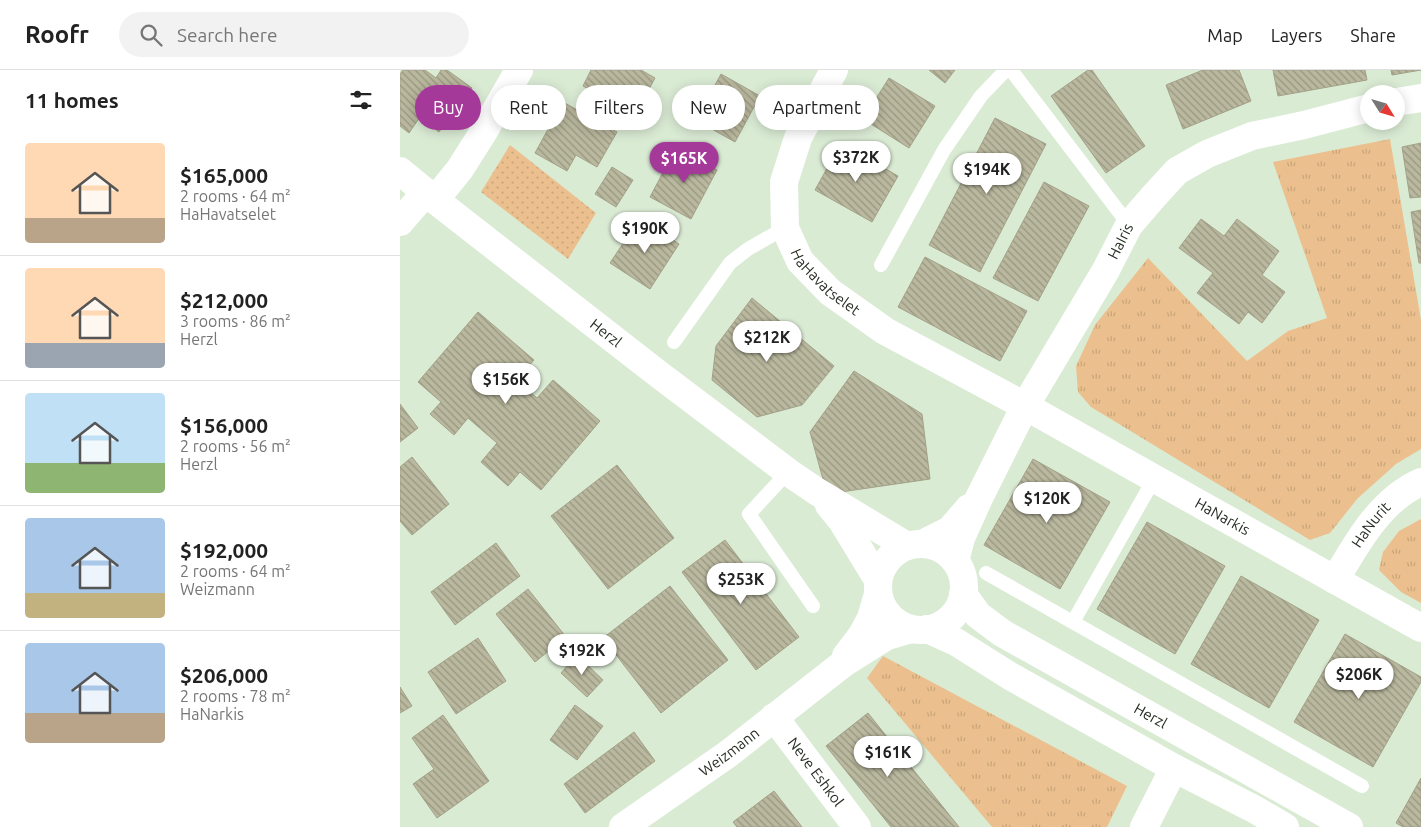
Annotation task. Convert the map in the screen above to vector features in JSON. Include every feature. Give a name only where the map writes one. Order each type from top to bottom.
[{"type":"street","points":[[400,222],[460,169],[519,70]]},
{"type":"street","name":"HaHavatselet","points":[[834,70],[798,138],[784,182],[785,228],[800,260],[830,292],[885,331],[1025,406]]},
{"type":"street","points":[[1405,101],[1421,98]]},
{"type":"street","name":"HaIris","points":[[955,561],[961,538],[979,498],[1025,406],[1106,270],[1129,225],[1154,196],[1177,172],[1207,154],[1252,136],[1360,110]]},
{"type":"street","name":"Herzl","points":[[400,171],[657,373],[788,472],[816,491],[914,545]]},
{"type":"street","name":"HaNarkis","points":[[1025,406],[1421,628]]},
{"type":"street","name":"HaNurit","points":[[1335,580],[1360,537],[1386,507],[1408,487],[1421,482]]},
{"type":"street","name":"Herzl","points":[[816,491],[842,521],[878,587]]},
{"type":"street","name":"HaIris","points":[[914,545],[950,530],[979,498]]},
{"type":"street","points":[[919,629],[940,625],[951,617],[959,606],[963,594],[964,582],[961,571],[955,561],[946,552],[934,546],[914,545],[897,551],[882,568],[878,587],[882,606],[889,616],[899,624],[956,642],[1010,676],[1174,768],[1285,827]]},
{"type":"street","name":"Weizmann","points":[[832,672],[862,635],[872,618],[878,587]]},
{"type":"street","name":"Herzl","points":[[963,594],[978,615],[1002,633],[1349,827]]},
{"type":"street","name":"Weizmann","points":[[623,827],[728,754],[844,663],[887,636],[919,629]]},
{"type":"street","name":"Neve Eshkol","points":[[774,717],[857,827]]},
{"type":"street","points":[[1144,827],[1174,768]]},
{"type":"lane","points":[[881,265],[944,150],[982,96],[1006,70]]},
{"type":"lane","points":[[1011,70],[1129,225]]},
{"type":"lane","points":[[674,342],[730,263],[748,249],[785,228]]},
{"type":"lane","points":[[788,472],[749,514],[813,606]]},
{"type":"lane","points":[[1073,622],[1154,478]]},
{"type":"lane","points":[[986,572],[1362,786]]},
{"type":"green space","points":[[1390,139],[1421,320],[1421,449],[1396,464],[1358,498],[1330,533],[1310,540],[1091,407],[1078,392],[1076,366],[1095,325],[1148,258],[1247,361],[1288,331],[1327,318],[1273,162]]},
{"type":"green space","points":[[510,145],[596,213],[568,259],[481,192]]},
{"type":"green space","points":[[1421,519],[1421,603],[1401,592],[1379,570],[1383,552],[1399,531]]},
{"type":"green space","points":[[883,656],[1127,786],[1107,827],[992,827],[867,678]]},
{"type":"building","points":[[403,70],[425,70],[436,78],[441,70],[447,70],[468,85],[415,85],[415,124],[409,133],[400,126],[400,74]]},
{"type":"building","points":[[591,70],[641,70],[655,78],[651,85],[584,85]]},
{"type":"building","points":[[929,70],[955,70],[945,83]]},
{"type":"building","points":[[1088,70],[1092,70],[1145,146],[1106,173],[1051,96]]},
{"type":"building","points":[[1203,70],[1239,70],[1251,101],[1183,129],[1166,85]]},
{"type":"building","points":[[1273,70],[1365,70],[1367,80],[1278,96]]},
{"type":"building","points":[[1391,70],[1421,70],[1392,75]]},
{"type":"building","points":[[721,74],[740,85],[715,85]]},
{"type":"building","points":[[889,78],[935,106],[909,148],[879,129],[879,94]]},
{"type":"building","points":[[745,88],[755,93],[755,105],[745,124]]},
{"type":"building","points":[[566,104],[576,109],[576,130],[613,130],[617,132],[597,167],[576,155],[567,171],[535,153],[548,130],[566,130]]},
{"type":"building","points":[[995,118],[1046,144],[980,272],[929,245]]},
{"type":"building","points":[[714,130],[742,130],[735,142]]},
{"type":"building","points":[[841,143],[898,176],[872,222],[815,190]]},
{"type":"building","points":[[1421,143],[1421,197],[1410,198],[1402,147]]},
{"type":"building","points":[[676,148],[717,170],[691,219],[650,197]]},
{"type":"building","points":[[612,167],[633,180],[616,207],[595,194]]},
{"type":"building","points":[[1044,182],[1089,206],[1038,301],[993,278]]},
{"type":"building","points":[[1421,210],[1421,263],[1419,263],[1411,212]]},
{"type":"building","points":[[640,218],[679,244],[650,289],[610,263]]},
{"type":"building","points":[[1201,219],[1224,236],[1237,219],[1279,251],[1262,275],[1285,292],[1262,323],[1248,312],[1239,324],[1197,293],[1213,273],[1179,248]]},
{"type":"building","points":[[925,257],[1027,311],[1000,361],[898,307]]},
{"type":"building","points":[[752,298],[834,366],[802,405],[757,417],[712,380],[716,346]]},
{"type":"building","points":[[478,312],[534,360],[516,380],[537,398],[553,380],[600,421],[541,490],[520,472],[508,486],[481,462],[497,443],[468,418],[454,435],[430,414],[441,402],[418,382]]},
{"type":"building","points":[[854,371],[922,414],[930,479],[827,494],[810,432]]},
{"type":"building","points":[[400,404],[418,428],[400,442]]},
{"type":"building","points":[[412,457],[449,504],[412,535],[400,521],[400,467]]},
{"type":"building","points":[[1033,459],[1110,502],[1060,589],[984,545]]},
{"type":"building","points":[[617,465],[674,538],[608,589],[551,516]]},
{"type":"building","points":[[1147,522],[1225,566],[1175,654],[1097,609]]},
{"type":"building","points":[[725,540],[799,637],[756,670],[682,572]]},
{"type":"building","points":[[496,543],[520,576],[455,625],[431,592]]},
{"type":"building","points":[[1241,576],[1319,620],[1269,708],[1191,664]]},
{"type":"building","points":[[670,586],[728,660],[661,713],[603,638]]},
{"type":"building","points":[[528,589],[566,637],[535,662],[496,614]]},
{"type":"building","points":[[1345,634],[1421,677],[1421,682],[1373,767],[1294,722]]},
{"type":"building","points":[[478,638],[506,681],[456,714],[428,672]]},
{"type":"building","points":[[577,655],[603,680],[587,697],[561,673]]},
{"type":"building","points":[[400,687],[412,706],[400,713]]},
{"type":"building","points":[[575,705],[603,726],[577,760],[550,740]]},
{"type":"building","points":[[868,713],[959,827],[891,827],[826,746]]},
{"type":"building","points":[[443,715],[489,781],[437,818],[413,784],[434,769],[412,738]]},
{"type":"building","points":[[634,732],[655,761],[585,813],[564,784]]},
{"type":"building","points":[[1421,778],[1421,827],[1403,827],[1396,823]]},
{"type":"building","points":[[774,791],[802,827],[737,827],[733,822]]}]
